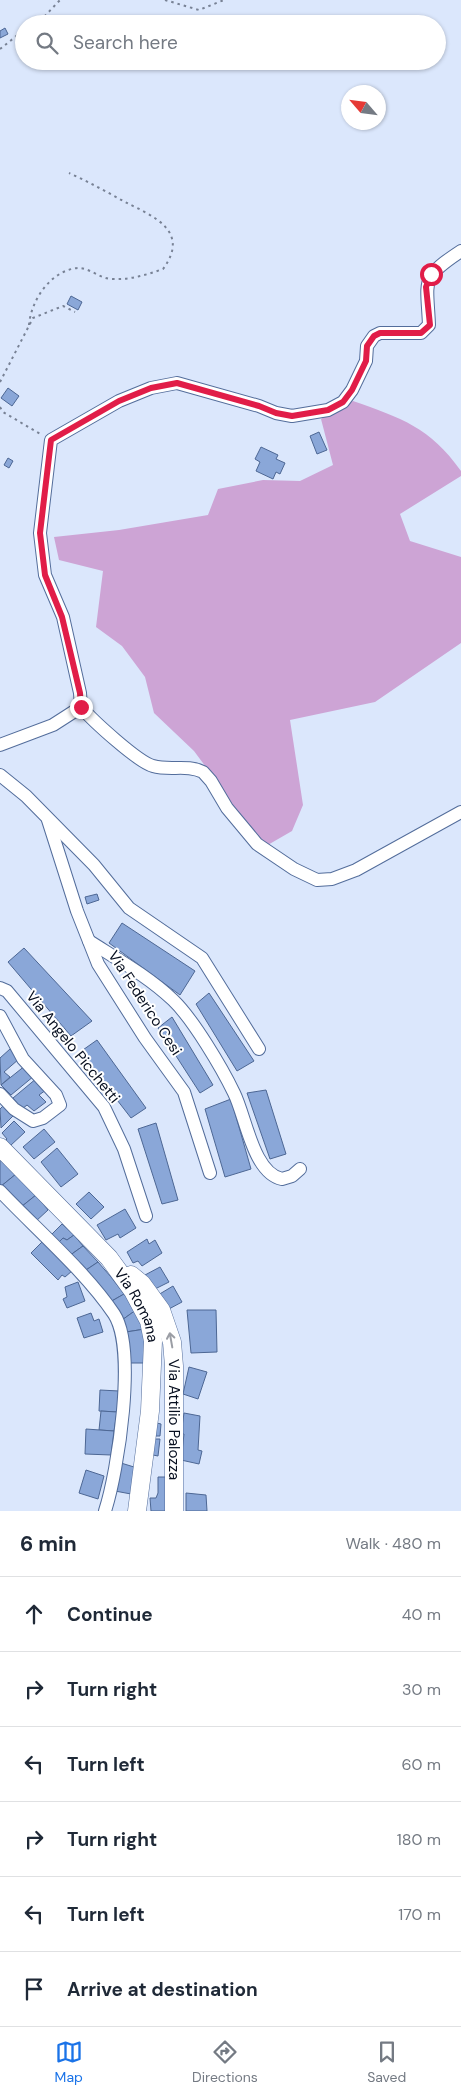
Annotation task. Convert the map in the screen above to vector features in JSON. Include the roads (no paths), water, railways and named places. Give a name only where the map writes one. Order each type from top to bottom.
[{"type":"street","points":[[461,251],[437,267],[428,280],[430,325],[426,330],[421,333],[380,333],[374,336],[367,346],[366,361],[352,390],[343,402],[328,410],[292,416],[276,413],[259,406],[177,383],[151,388],[119,401],[51,440],[40,533],[45,575],[62,617],[80,693],[81,707],[105,731],[144,763],[157,767],[193,768],[203,772],[211,781],[227,808],[253,841],[272,856],[314,879],[332,879],[350,873],[461,812]]},
{"type":"street","points":[[0,746],[53,725],[81,707]]},
{"type":"street","points":[[0,775],[20,790],[94,865],[129,908],[202,958],[259,1049]]},
{"type":"street","name":"Via Federico Cesi","points":[[48,820],[89,941],[104,975],[184,1092],[210,1173]]},
{"type":"street","points":[[89,941],[163,991],[184,1012],[230,1086],[261,1164],[267,1171],[282,1179],[292,1176],[300,1169]]},
{"type":"street","name":"Via Angelo Picchetti","points":[[0,988],[7,991],[43,1032],[104,1108],[124,1149],[146,1216]]},
{"type":"street","points":[[0,1016],[23,1059],[56,1095],[60,1105],[43,1118],[33,1121],[14,1109],[0,1094]]},
{"type":"street","name":"Via Romana","points":[[0,1147],[111,1261],[147,1316],[152,1335],[149,1426],[137,1511]]},
{"type":"street","points":[[0,1192],[88,1282],[113,1313],[120,1327],[124,1366],[121,1427],[113,1480],[105,1511]]},
{"type":"street","name":"Via Attilio Palozza","points":[[111,1261],[142,1284],[161,1310],[170,1332],[174,1366],[174,1511]]}]
